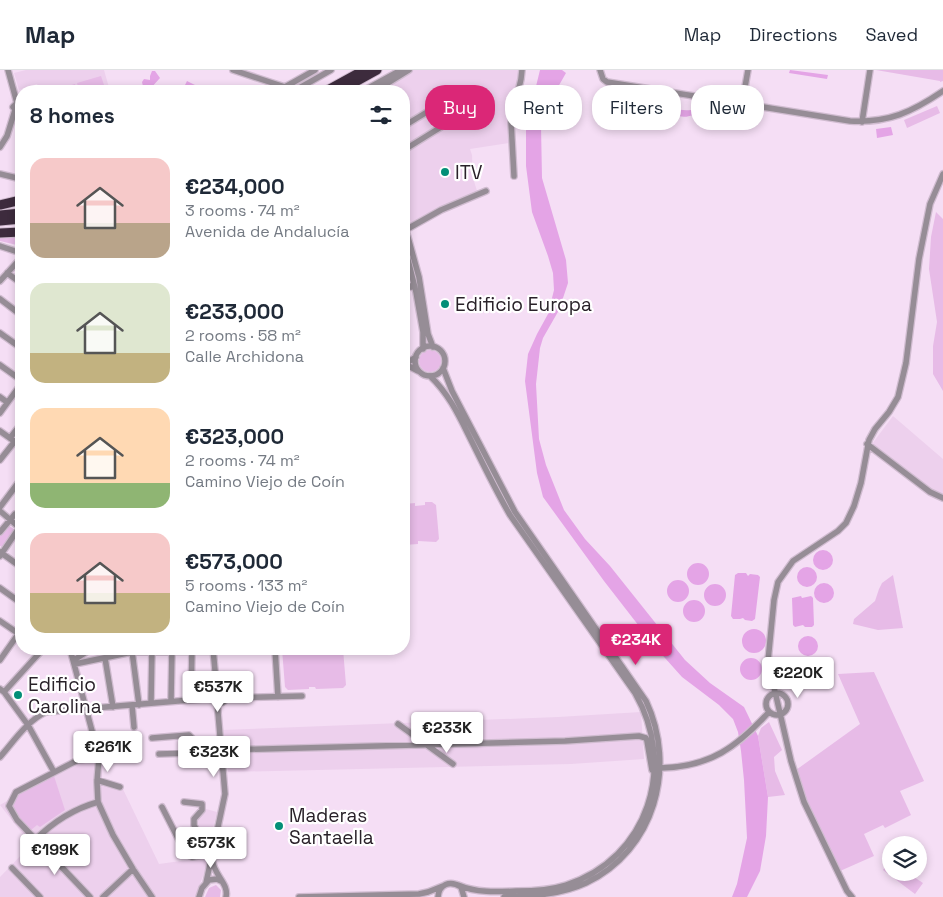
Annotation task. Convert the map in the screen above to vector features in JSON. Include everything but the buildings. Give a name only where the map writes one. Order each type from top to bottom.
[{"type":"highway","points":[[337,85],[364,70]]},
{"type":"highway","points":[[351,85],[377,70]]},
{"type":"highway","points":[[0,205],[15,201]]},
{"type":"highway","points":[[0,215],[15,214]]},
{"type":"highway","points":[[0,222],[15,220]]},
{"type":"highway","points":[[0,233],[15,232]]},
{"type":"street","points":[[8,70],[15,90]]},
{"type":"street","points":[[233,70],[275,85]]},
{"type":"street","points":[[292,85],[316,70]]},
{"type":"street","points":[[304,85],[330,70]]},
{"type":"street","points":[[374,85],[401,70]]},
{"type":"street","points":[[385,85],[409,70]]},
{"type":"street","points":[[514,176],[511,122],[522,70]]},
{"type":"street","points":[[600,70],[603,79],[607,82],[691,96]]},
{"type":"street","points":[[745,85],[748,70]]},
{"type":"street","points":[[862,122],[870,70]]},
{"type":"street","points":[[764,107],[862,122],[886,120],[913,110],[943,91]]},
{"type":"street","points":[[410,122],[458,96],[463,111],[462,114],[410,146]]},
{"type":"street","points":[[0,147],[7,136],[15,110]]},
{"type":"street","points":[[0,174],[15,178]]},
{"type":"street","points":[[852,897],[847,891],[804,802],[796,780],[769,667],[768,653],[774,600],[778,582],[793,561],[838,531],[846,523],[854,506],[861,482],[867,444],[875,429],[894,404],[903,380],[917,270],[930,204],[943,174]]},
{"type":"street","points":[[410,227],[441,210],[486,190]]},
{"type":"street","points":[[410,245],[419,277],[428,334],[433,347],[443,354],[445,363],[436,375],[430,376]]},
{"type":"street","points":[[0,246],[15,251]]},
{"type":"street","points":[[0,281],[15,265]]},
{"type":"street","points":[[410,268],[423,332],[423,349]]},
{"type":"street","points":[[7,274],[15,279]]},
{"type":"street","points":[[0,300],[15,311]]},
{"type":"street","points":[[0,333],[15,344]]},
{"type":"street","points":[[410,360],[423,349],[433,347]]},
{"type":"street","points":[[416,357],[415,364],[420,372]]},
{"type":"street","points":[[0,365],[15,377]]},
{"type":"street","points":[[299,897],[419,894],[450,883],[480,892],[528,891],[559,887],[584,877],[608,861],[631,838],[647,807],[653,779],[655,756],[652,736],[640,703],[626,679],[510,514],[493,486],[452,401],[430,376],[410,367]]},
{"type":"street","points":[[443,368],[452,391],[515,512],[646,701],[658,734],[661,768],[658,791],[648,820],[630,848],[612,866],[586,882],[565,890],[538,895],[504,897]]},
{"type":"street","points":[[0,412],[15,391]]},
{"type":"street","points":[[0,397],[8,402]]},
{"type":"street","points":[[0,431],[15,442]]},
{"type":"street","points":[[0,460],[15,435]]},
{"type":"street","points":[[867,444],[930,492],[943,498]]},
{"type":"street","points":[[15,488],[0,509],[9,520],[15,524]]},
{"type":"street","points":[[0,532],[15,514]]},
{"type":"street","points":[[15,535],[1,554],[15,563]]},
{"type":"street","points":[[0,588],[15,598]]},
{"type":"street","points":[[0,620],[15,629]]},
{"type":"street","points":[[1,657],[15,639]]},
{"type":"street","points":[[37,655],[2,690],[28,725],[54,772]]},
{"type":"street","points":[[72,655],[99,757],[98,802],[113,835],[152,897]]},
{"type":"street","points":[[74,662],[83,655]]},
{"type":"street","points":[[108,655],[113,707]]},
{"type":"street","points":[[74,662],[118,655]]},
{"type":"street","points":[[133,655],[139,705]]},
{"type":"street","points":[[151,704],[152,655]]},
{"type":"street","points":[[171,701],[172,655]]},
{"type":"street","points":[[191,700],[192,655]]},
{"type":"street","points":[[198,897],[206,883],[210,854],[225,794],[213,655]]},
{"type":"street","points":[[275,655],[278,697]]},
{"type":"street","points":[[0,757],[37,716],[46,712],[191,700],[216,697],[223,691],[226,698]]},
{"type":"street","points":[[775,693],[784,695],[788,703],[787,710],[780,715],[772,714],[767,709],[767,700],[770,695],[775,693]]},
{"type":"street","points":[[216,697],[222,702],[226,698],[302,696]]},
{"type":"street","points":[[132,705],[134,727]]},
{"type":"street","points":[[661,768],[688,765],[728,750],[738,743],[769,712]]},
{"type":"street","points":[[398,724],[453,764]]},
{"type":"street","points":[[152,738],[189,736],[192,738],[193,753]]},
{"type":"street","points":[[159,754],[425,744],[566,741],[639,736],[647,741],[653,779]]},
{"type":"street","points":[[90,897],[15,818],[9,806],[16,792],[78,760],[99,757]]},
{"type":"street","points":[[97,780],[120,787]]},
{"type":"street","points":[[35,840],[65,815],[98,802]]},
{"type":"street","points":[[184,802],[200,803],[203,805],[202,810],[195,817],[194,826],[210,854],[214,868],[224,883],[227,894],[235,897]]},
{"type":"street","points":[[162,808],[186,854],[192,857],[210,854]]},
{"type":"street","points":[[12,868],[40,897]]},
{"type":"street","points":[[103,897],[133,869]]},
{"type":"street","points":[[206,883],[212,879],[221,881]]},
{"type":"street","points":[[458,885],[463,890],[464,897]]},
{"type":"street","points":[[438,897],[438,892],[442,886]]},
{"type":"shaded area","points":[[26,70],[104,70],[108,85],[18,85],[14,73]]},
{"type":"shaded area","points":[[413,70],[519,70],[517,85],[505,85],[505,130],[509,130],[509,143],[470,149],[473,178],[477,191],[411,223],[410,219],[410,85],[388,85]]},
{"type":"shaded area","points":[[540,70],[562,70],[566,73],[559,85],[536,85]]},
{"type":"shaded area","points":[[790,70],[828,75],[827,79],[789,73]]},
{"type":"shaded area","points":[[876,70],[943,70],[943,81],[940,82]]},
{"type":"shaded area","points":[[152,71],[155,71],[160,78],[154,85],[143,85],[144,79],[150,80]]},
{"type":"shaded area","points":[[101,76],[104,85],[78,85],[77,83]]},
{"type":"shaded area","points":[[187,81],[195,85],[185,85]]},
{"type":"shaded area","points":[[937,106],[940,113],[907,128],[904,120]]},
{"type":"shaded area","points":[[681,110],[691,110],[691,116],[681,116]]},
{"type":"shaded area","points":[[891,127],[893,135],[877,138],[876,129]]},
{"type":"shaded area","points":[[526,130],[541,130],[542,178],[566,260],[568,283],[559,310],[543,338],[540,348],[536,384],[539,439],[546,465],[564,510],[585,539],[610,566],[685,660],[710,683],[744,707],[758,736],[768,797],[766,836],[760,871],[747,897],[732,897],[737,884],[747,838],[741,751],[738,732],[733,719],[719,705],[682,677],[656,648],[543,497],[537,473],[525,381],[528,354],[548,314],[554,290],[553,273],[532,212],[526,166]]},
{"type":"shaded area","points":[[936,212],[943,219],[943,391],[933,374],[933,346],[937,322],[929,269],[931,237]]},
{"type":"shaded area","points":[[15,235],[15,245],[0,241],[0,236]]},
{"type":"shaded area","points":[[430,350],[438,353],[441,361],[438,369],[430,372],[422,369],[419,361],[422,353]]},
{"type":"shaded area","points":[[893,416],[943,459],[943,493],[937,493],[872,444]]},
{"type":"shaded area","points":[[425,502],[432,502],[436,505],[439,539],[436,542],[418,541],[418,544],[410,545],[410,503],[415,503],[415,506],[425,505]]},
{"type":"shaded area","points":[[8,525],[15,530],[2,547],[0,546],[0,536]]},
{"type":"shaded area","points":[[823,550],[830,553],[833,560],[830,567],[823,570],[816,567],[813,560],[816,553]]},
{"type":"shaded area","points":[[698,563],[706,566],[709,574],[706,582],[698,585],[690,582],[687,574],[690,566]]},
{"type":"shaded area","points":[[807,567],[814,570],[817,577],[814,584],[807,587],[800,584],[797,577],[800,570]]},
{"type":"shaded area","points":[[746,573],[748,576],[750,574],[758,575],[760,577],[755,619],[752,621],[743,618],[733,619],[731,616],[735,575]]},
{"type":"shaded area","points":[[893,575],[903,628],[878,630],[853,624],[854,619],[875,601],[882,583]]},
{"type":"shaded area","points":[[678,580],[686,583],[689,591],[686,599],[678,602],[670,599],[667,591],[670,583]]},
{"type":"shaded area","points":[[824,583],[831,586],[834,593],[831,600],[824,603],[817,600],[814,593],[817,586]]},
{"type":"shaded area","points":[[715,584],[723,587],[726,595],[723,603],[715,606],[707,603],[704,595],[707,587]]},
{"type":"shaded area","points":[[801,596],[802,598],[811,596],[813,598],[814,625],[812,627],[805,627],[803,625],[795,627],[793,625],[792,598]]},
{"type":"shaded area","points":[[694,600],[702,603],[705,611],[702,619],[694,622],[686,619],[683,611],[686,603]]},
{"type":"shaded area","points":[[754,629],[759,630],[765,636],[765,646],[759,652],[754,653],[749,652],[743,646],[742,641],[743,636],[749,630]]},
{"type":"shaded area","points":[[808,636],[815,639],[818,646],[815,653],[808,656],[801,653],[798,646],[801,639]]},
{"type":"shaded area","points":[[282,655],[344,655],[346,685],[343,688],[316,689],[315,687],[309,687],[309,689],[288,690],[285,687]]},
{"type":"shaded area","points":[[751,658],[759,661],[762,669],[759,677],[751,680],[743,677],[740,669],[743,661]]},
{"type":"shaded area","points":[[806,659],[811,661],[813,666],[811,671],[806,673],[801,671],[799,666],[801,661]]},
{"type":"shaded area","points":[[786,660],[791,662],[793,667],[791,672],[786,674],[781,672],[779,667],[781,662]]},
{"type":"shaded area","points":[[874,672],[924,781],[900,791],[911,815],[885,828],[883,825],[864,834],[874,856],[840,871],[805,800],[796,770],[860,724],[838,674]]},
{"type":"shaded area","points":[[641,712],[644,759],[571,764],[228,772],[222,730],[558,717]]},
{"type":"shaded area","points":[[769,722],[782,750],[774,757],[775,771],[785,795],[768,797],[758,736],[761,728]]},
{"type":"shaded area","points":[[103,761],[102,779],[121,785],[159,864],[206,856],[208,863],[195,897],[0,897],[0,877],[31,845],[0,805],[81,763]]},
{"type":"shaded area","points":[[54,776],[65,810],[40,827],[37,825],[31,830],[13,808],[15,798],[27,789]]},
{"type":"shaded area","points":[[206,809],[217,812],[208,850],[196,823],[197,818]]},
{"type":"shaded area","points":[[898,881],[920,881],[923,883],[915,894]]},
{"type":"shaded area","points":[[216,885],[221,890],[220,897],[205,897],[209,888]]},
{"type":"place","name":"ITV","points":[[445,172]]},
{"type":"place","name":"Edificio Europa","points":[[445,304]]},
{"type":"place","name":"Edificio Carolina","points":[[18,695]]},
{"type":"place","name":"Maderas Santaella","points":[[279,826]]}]
